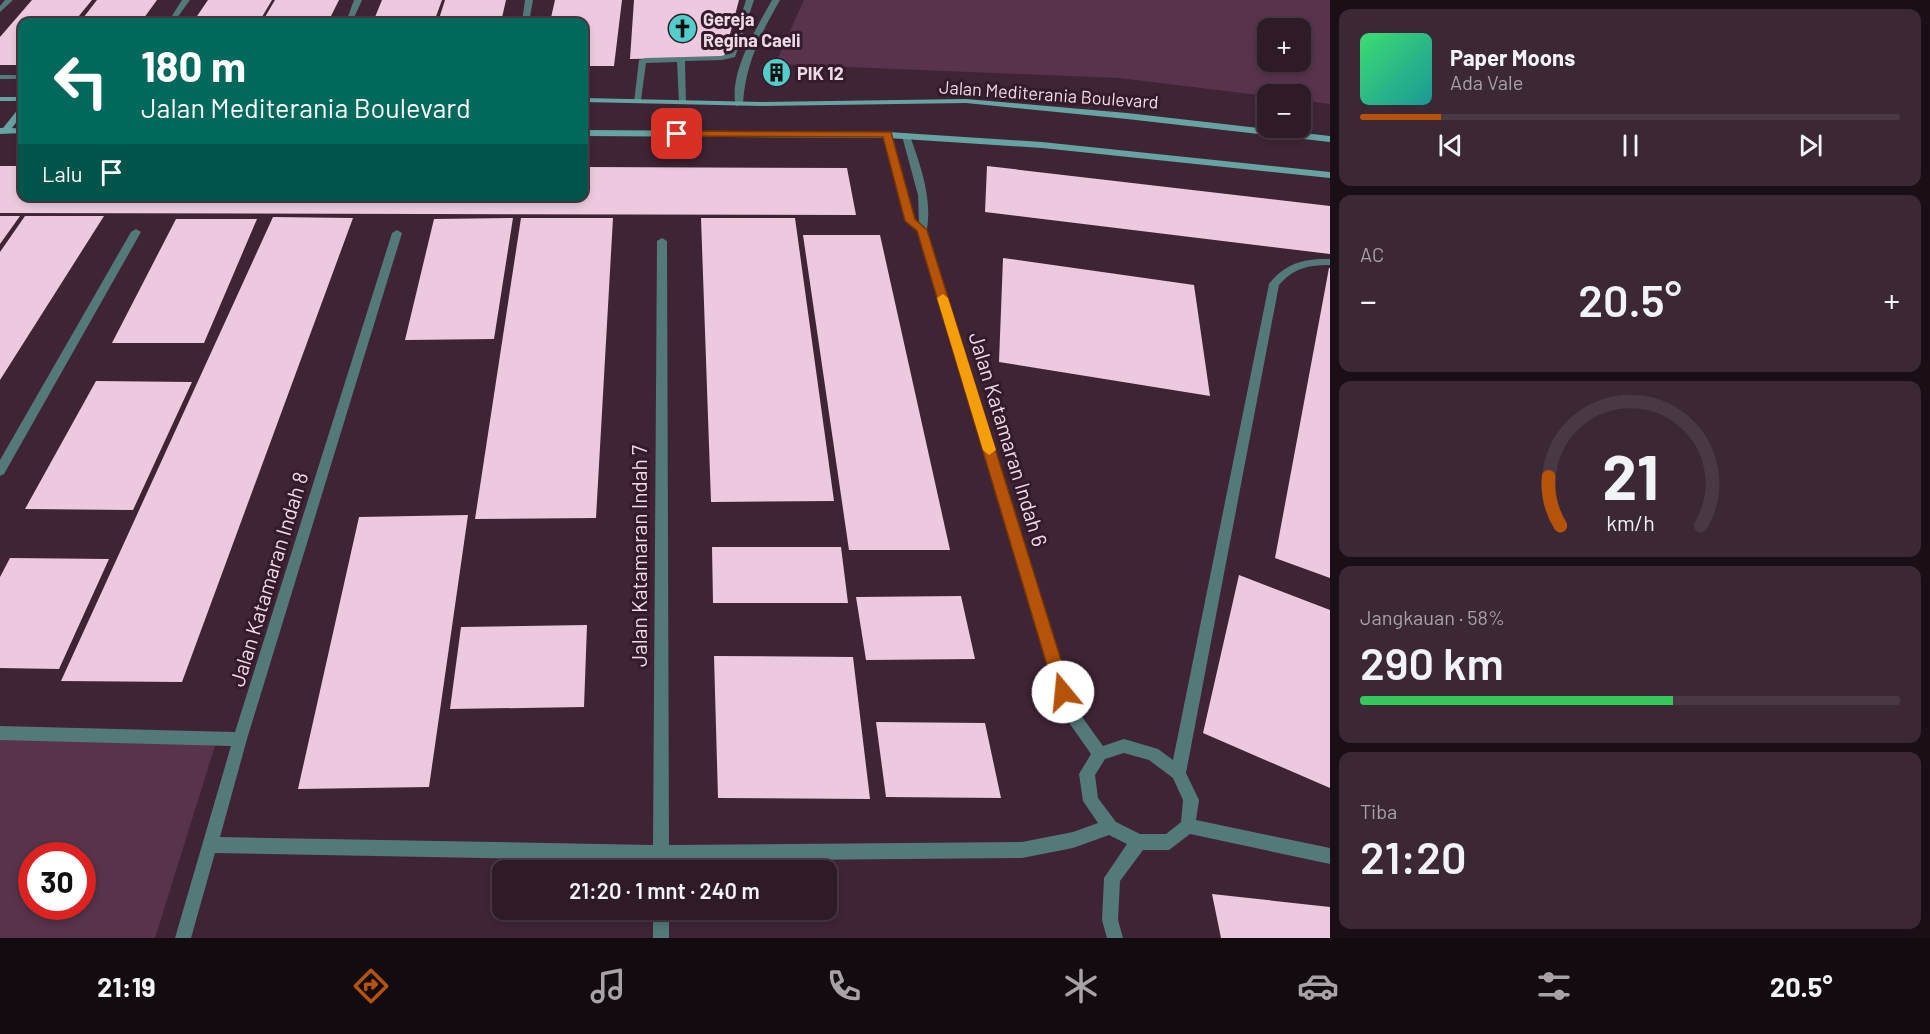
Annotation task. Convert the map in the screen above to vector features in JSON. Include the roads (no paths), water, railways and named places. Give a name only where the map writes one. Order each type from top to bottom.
[{"type":"street","points":[[0,10],[9,0]]},
{"type":"street","points":[[174,18],[186,0]]},
{"type":"street","points":[[351,18],[358,0]]},
{"type":"street","points":[[526,18],[529,0]]},
{"type":"street","points":[[637,100],[642,62],[653,59],[722,58],[732,55],[750,0]]},
{"type":"street","points":[[739,104],[739,84],[745,62],[776,0]]},
{"type":"street","points":[[681,60],[682,102]]},
{"type":"street","points":[[0,77],[18,77]]},
{"type":"street","points":[[0,99],[18,99]]},
{"type":"street","name":"Jalan Mediterania Boulevard","points":[[588,100],[739,104],[966,101],[1330,139]]},
{"type":"street","points":[[3,131],[18,114]]},
{"type":"street","points":[[588,133],[906,136],[1042,144],[1330,175]]},
{"type":"street","name":"Jalan Katamaran Indah 6","points":[[888,135],[910,221],[922,230],[1063,692],[1075,719],[1100,754]]},
{"type":"street","points":[[906,136],[918,176],[925,219],[922,230]]},
{"type":"street","points":[[0,471],[136,232]]},
{"type":"street","name":"Jalan Katamaran Indah 8","points":[[183,938],[240,739],[397,234]]},
{"type":"street","name":"Jalan Katamaran Indah 7","points":[[661,860],[662,241]]},
{"type":"street","points":[[1178,773],[1274,284],[1286,270],[1296,265],[1330,262]]},
{"type":"street","points":[[0,733],[240,739]]},
{"type":"street","points":[[1124,746],[1153,754],[1178,773],[1191,800],[1188,826],[1169,842],[1139,842],[1110,827],[1091,801],[1087,774],[1100,754],[1124,746]]},
{"type":"street","points":[[1188,826],[1330,856]]},
{"type":"street","points":[[210,845],[661,853],[1022,850],[1073,840],[1110,827]]},
{"type":"street","points":[[1115,938],[1110,920],[1112,878],[1139,842]]},
{"type":"street","points":[[661,920],[661,938]]},
{"type":"place","name":"Gereja Regina Caeli","points":[[682,29]]},
{"type":"place","name":"PIK 12","points":[[776,73]]}]
